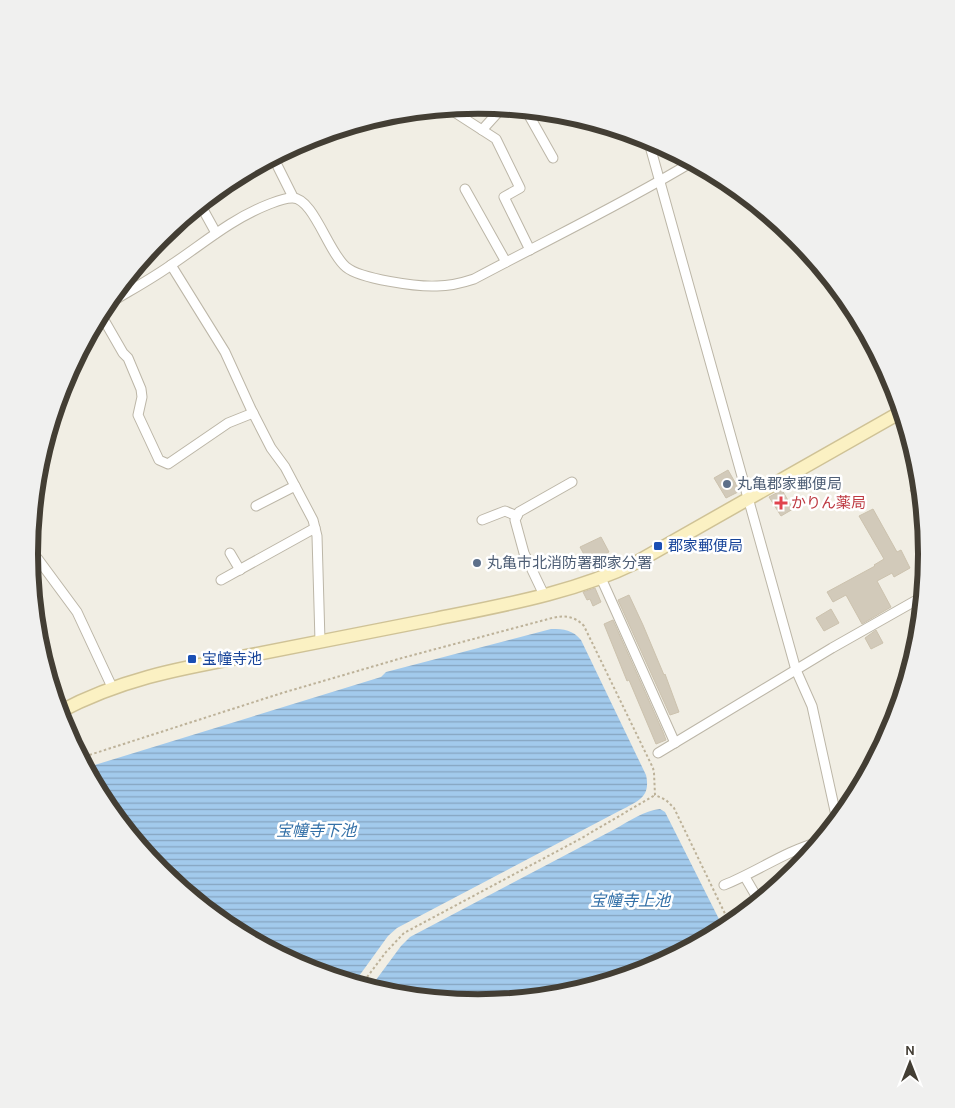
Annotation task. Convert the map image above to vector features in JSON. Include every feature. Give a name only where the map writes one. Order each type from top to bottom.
[{"type":"street","points":[[458,115],[496,139],[520,188],[504,197],[530,250]]},
{"type":"street","points":[[482,130],[496,115]]},
{"type":"street","points":[[530,118],[554,158]]},
{"type":"street","points":[[651,149],[796,670],[812,706],[835,810]]},
{"type":"street","points":[[276,163],[293,198]]},
{"type":"street","points":[[121,296],[172,266],[240,217],[281,200],[293,198],[299,198],[308,206],[337,257],[346,267],[357,274],[418,285],[456,285],[474,279],[530,250],[659,182],[685,166]]},
{"type":"street","points":[[465,189],[506,262]]},
{"type":"street","points":[[203,210],[216,233]]},
{"type":"street","points":[[172,266],[224,352],[271,448],[286,467],[313,520],[317,536],[320,641]]},
{"type":"street","points":[[105,321],[123,353],[128,358],[141,389],[142,398],[138,415],[159,460],[168,464],[228,423],[253,413]]},
{"type":"street","points":[[66,709],[112,687],[172,670],[498,607],[544,596],[601,578],[638,562],[895,415]]},
{"type":"street","points":[[544,596],[524,553],[515,520],[519,512],[572,482]]},
{"type":"street","points":[[256,506],[295,486]]},
{"type":"street","points":[[482,520],[505,511],[517,516]]},
{"type":"street","points":[[221,580],[315,528]]},
{"type":"street","points":[[230,553],[240,570]]},
{"type":"street","points":[[38,558],[77,612],[112,687]]},
{"type":"street","points":[[601,578],[675,743]]},
{"type":"street","points":[[658,753],[915,601]]},
{"type":"street","points":[[724,885],[745,877],[800,847],[807,845]]},
{"type":"street","points":[[745,877],[755,895]]},
{"type":"path","points":[[87,756],[402,658],[560,616],[578,620],[584,626],[653,768],[655,795]]},
{"type":"path","points":[[655,795],[666,800],[674,808],[726,917]]},
{"type":"path","points":[[365,979],[386,952],[404,933],[572,843],[655,795]]},
{"type":"water","name":"宝幢寺下池","points":[[551,629],[560,629],[575,634],[581,640],[646,775],[647,788],[645,793],[633,804],[397,928],[388,936],[358,977],[309,961],[257,935],[233,920],[187,885],[166,865],[128,822],[92,766],[381,677],[386,672]]},
{"type":"water","name":"宝幢寺上池","points":[[660,809],[665,812],[720,921],[698,935],[646,961],[619,971],[563,986],[506,993],[478,994],[420,990],[375,982],[410,937],[648,812]]},
{"type":"building","points":[[728,470],[740,491],[726,498],[714,478]]},
{"type":"building","name":"かりん薬局","points":[[782,490],[793,509],[781,516],[769,497]]},
{"type":"building","points":[[873,509],[897,552],[901,550],[910,568],[894,577],[892,573],[877,581],[891,607],[862,624],[846,595],[833,602],[827,592],[875,566],[884,559],[859,516]]},
{"type":"building","points":[[601,537],[609,552],[588,562],[580,547]]},
{"type":"building","points":[[595,588],[601,602],[593,606],[590,599],[587,600],[583,592]]},
{"type":"building","points":[[629,595],[665,674],[679,712],[670,715],[618,600]]},
{"type":"building","points":[[831,609],[839,623],[824,631],[816,618]]},
{"type":"building","points":[[613,620],[666,740],[656,744],[629,680],[627,681],[604,624]]},
{"type":"building","points":[[876,630],[883,643],[871,649],[865,638]]},
{"type":"place","name":"丸亀郡家郵便局","points":[[727,484]]},
{"type":"place","name":"かりん薬局","points":[[781,503]]},
{"type":"place","name":"郡家郵便局","points":[[658,546]]},
{"type":"place","name":"丸亀市北消防署郡家分署","points":[[477,563]]},
{"type":"place","name":"宝幢寺池","points":[[192,659]]}]
